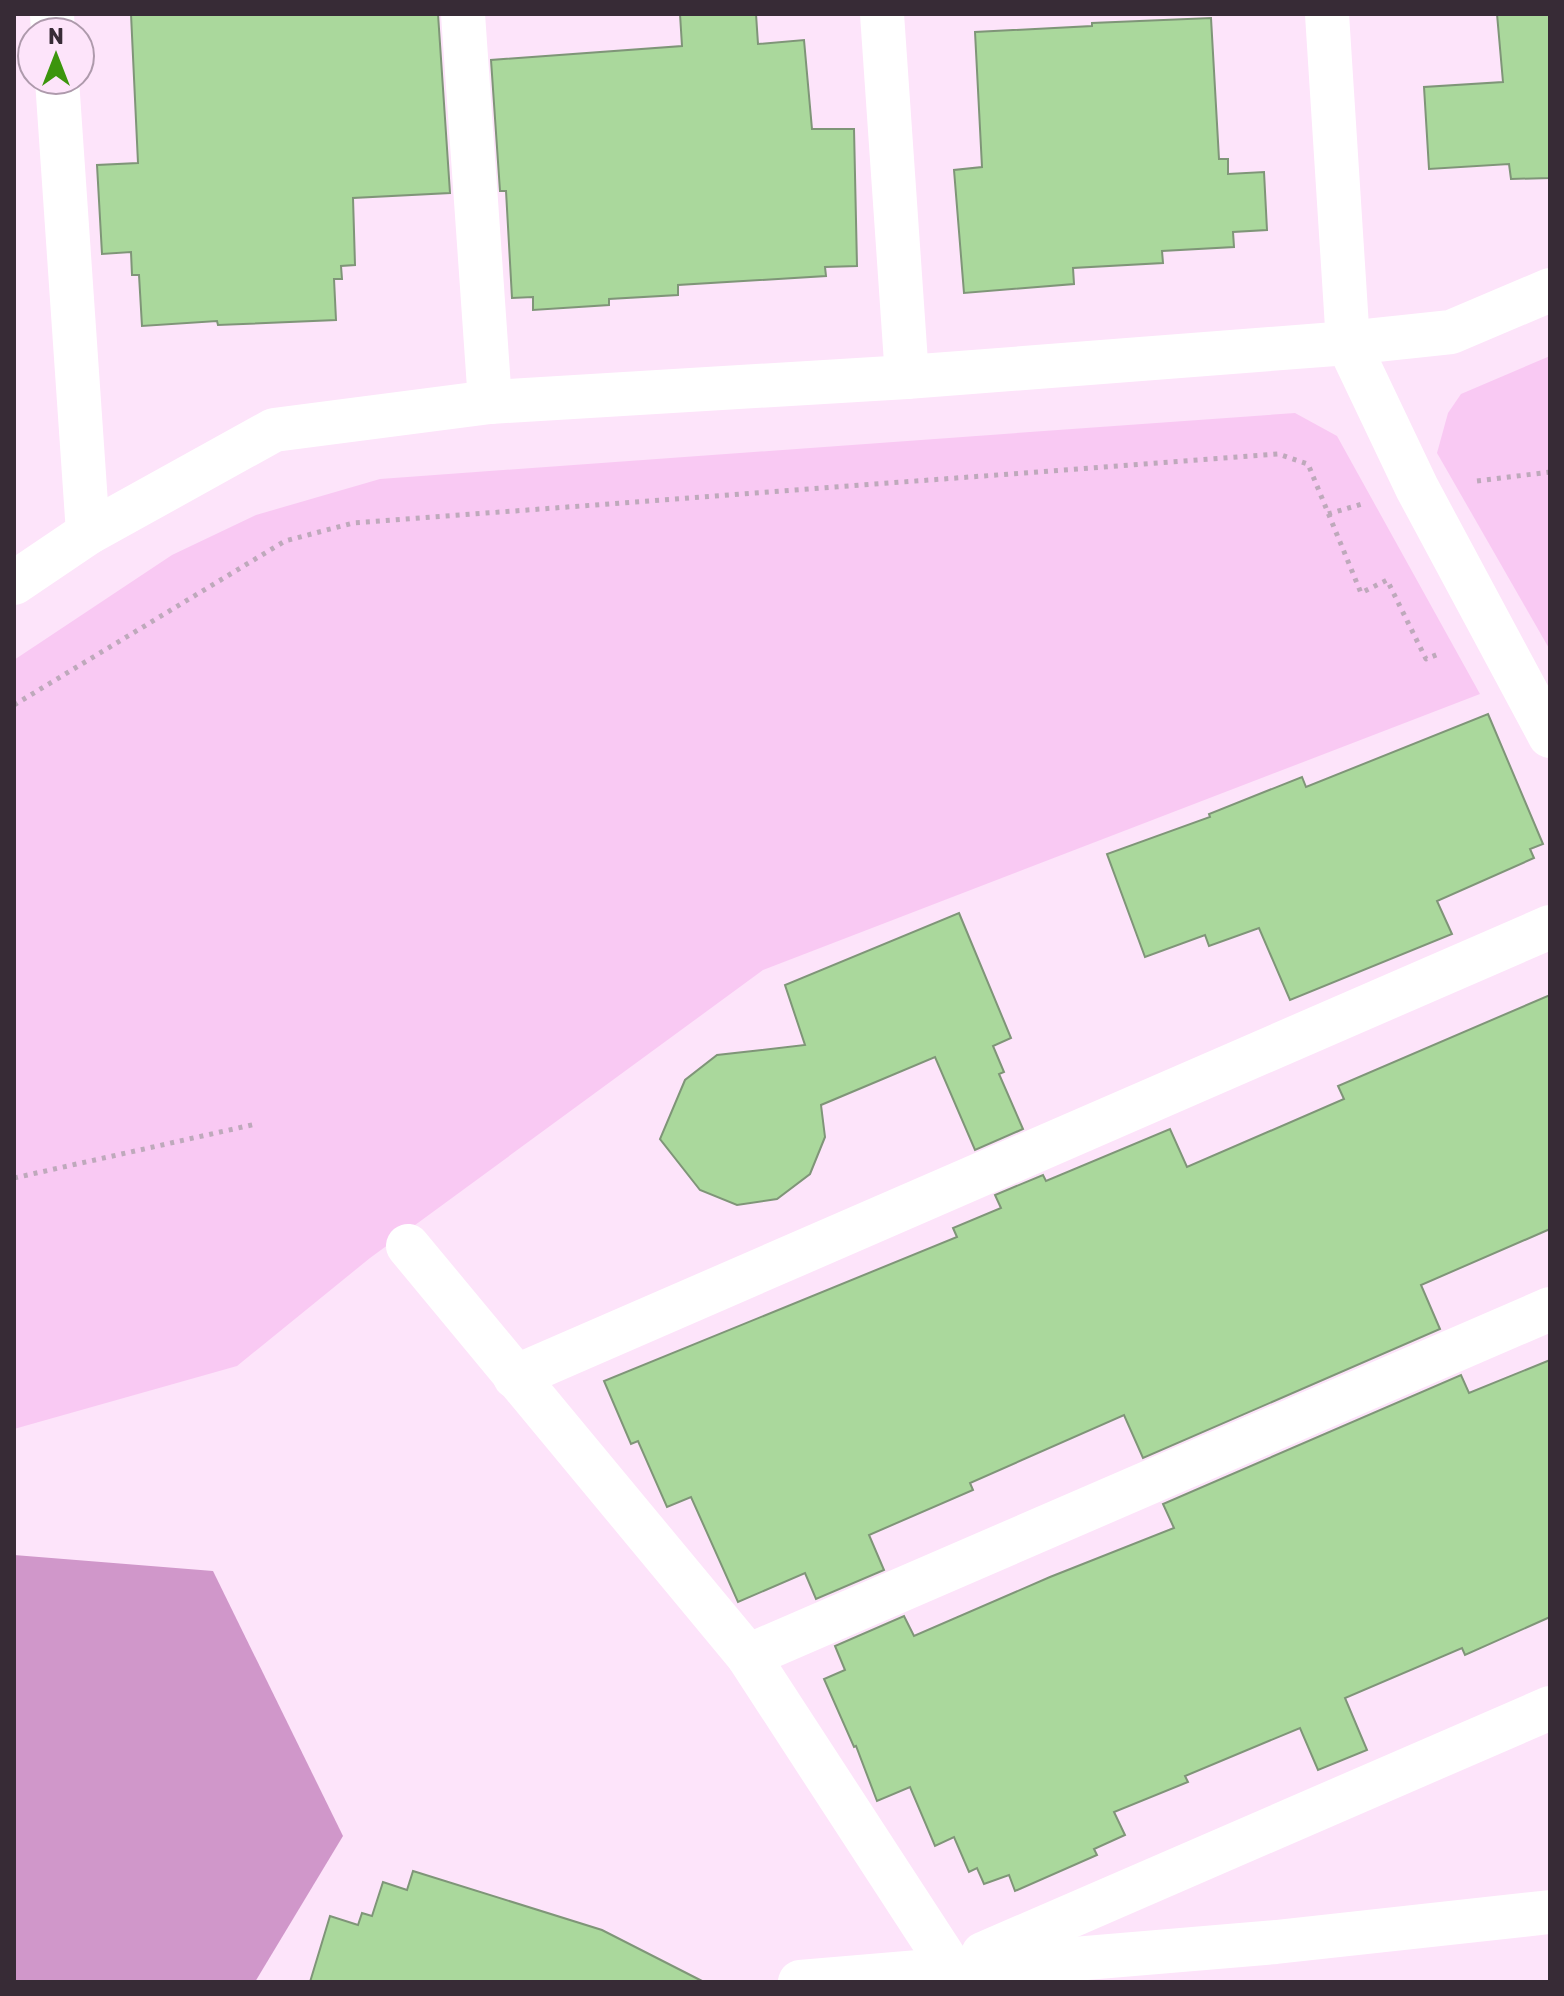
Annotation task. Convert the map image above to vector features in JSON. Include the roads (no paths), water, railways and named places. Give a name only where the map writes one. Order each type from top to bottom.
[{"type":"street","points":[[463,14],[490,402]]},
{"type":"street","points":[[882,14],[907,377]]},
{"type":"street","points":[[1327,14],[1348,343],[1417,488],[1550,736]]},
{"type":"street","points":[[58,96],[88,533]]},
{"type":"street","points":[[14,583],[88,533],[274,430],[490,402],[907,377],[1348,343],[1451,332],[1550,290]]},
{"type":"street","points":[[515,1377],[1550,927]]},
{"type":"street","points":[[408,1246],[748,1656],[951,1968]]},
{"type":"street","points":[[748,1656],[1550,1309]]},
{"type":"street","points":[[951,1968],[1550,1708]]},
{"type":"street","points":[[800,1982],[1276,1942],[1550,1912]]}]
